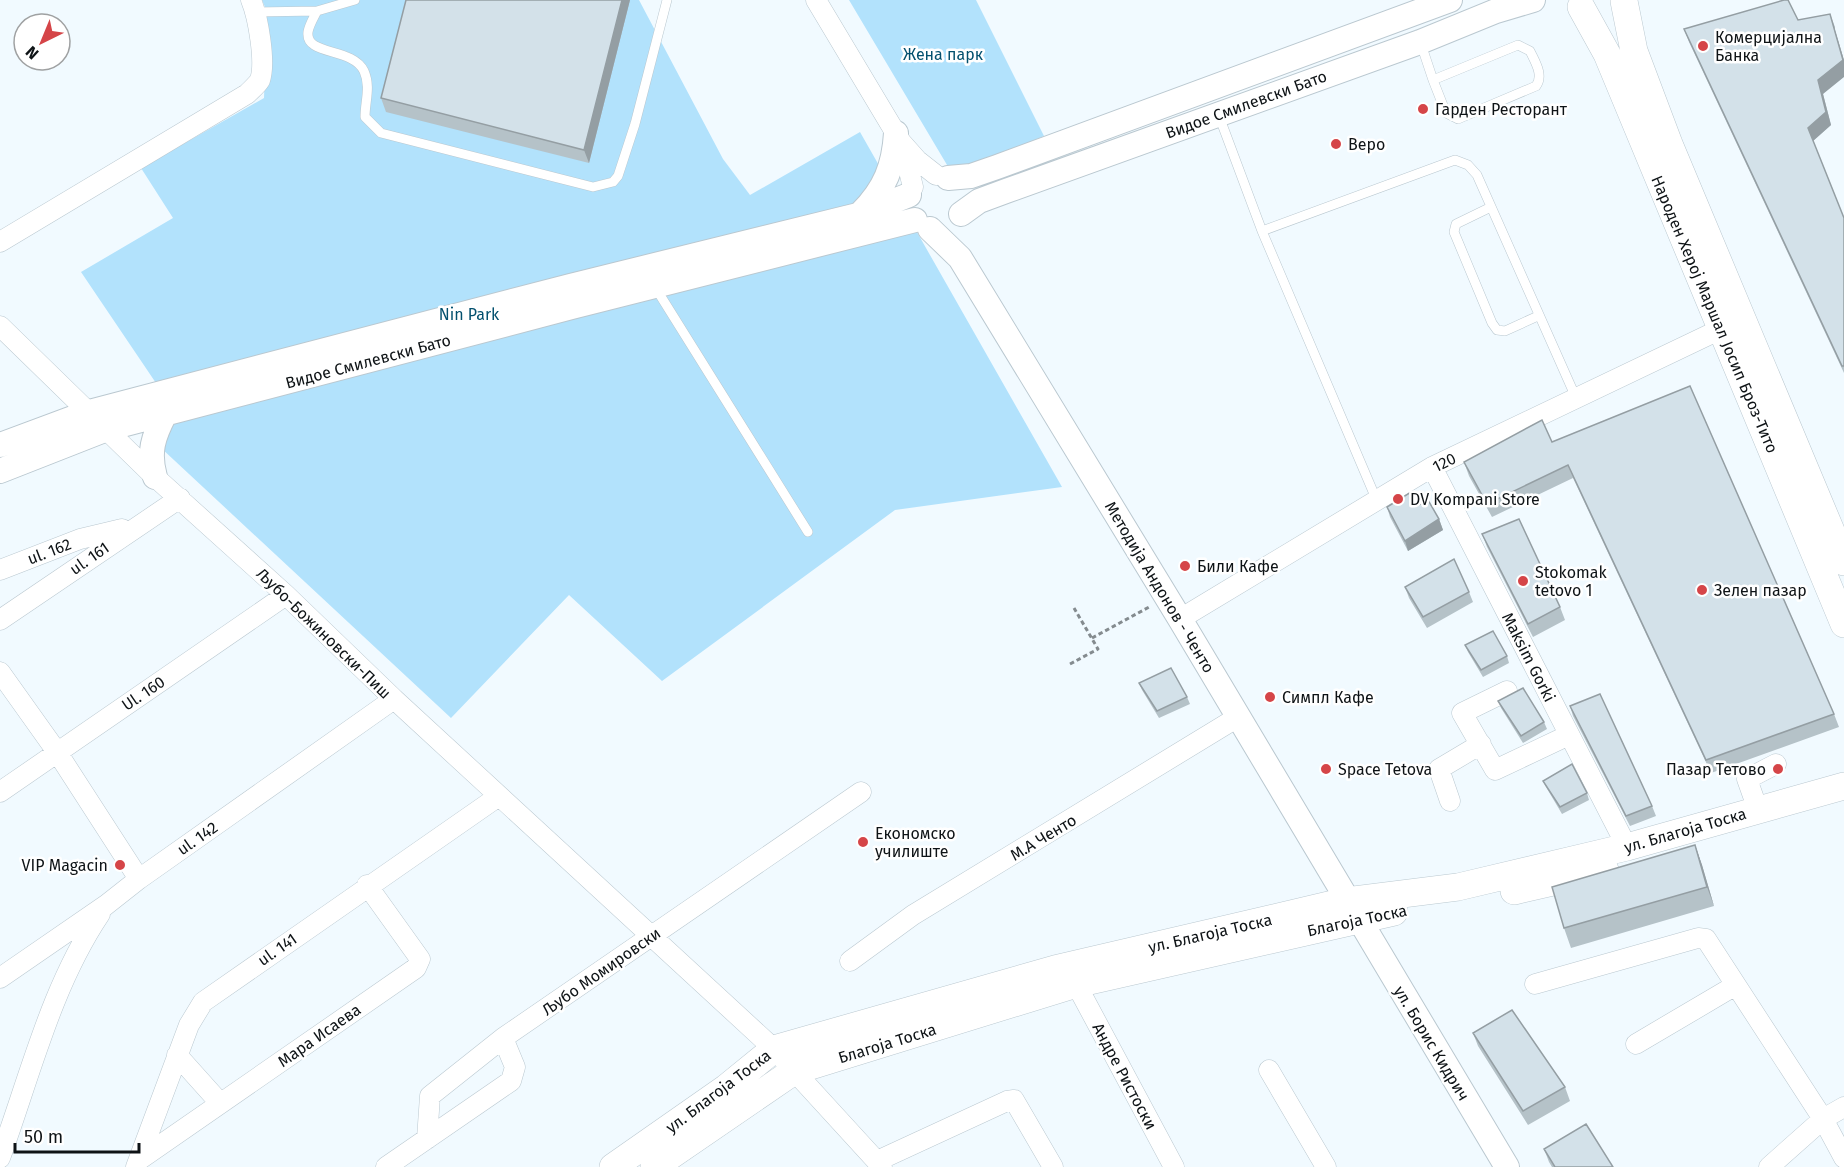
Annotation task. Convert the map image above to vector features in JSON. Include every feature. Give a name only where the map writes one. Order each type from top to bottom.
[{"type":"main road","name":"Народен Херој Маршал Јосип Броз-Тито","points":[[1574,4],[1608,9],[1625,0],[1634,51],[1670,144],[1844,562]]},
{"type":"main road","name":"Народен Херој Маршал Јосип Броз-Тито","points":[[1574,4],[1607,54],[1844,624]]},
{"type":"main road","name":"ул. Благоја Тоска","points":[[613,1167],[726,1088],[774,1049],[1055,969],[1458,887],[1627,847],[1844,786]]},
{"type":"main road","name":"Благоја Тоска","points":[[654,1167],[794,1071],[1076,984],[1352,910],[1556,884],[1844,805]]},
{"type":"street","points":[[816,0],[898,137],[917,160],[962,194],[959,217],[940,230],[922,225],[910,213],[911,191],[898,137]]},
{"type":"street","name":"Видое Смилевски Бато","points":[[942,177],[971,176],[997,167],[1450,0]]},
{"type":"street","name":"Видое Смилевски Бато","points":[[959,217],[979,201],[1420,42],[1496,11],[1533,0]]},
{"type":"street","points":[[0,242],[248,94],[259,83],[262,72],[253,6]]},
{"type":"street","points":[[858,215],[875,199],[887,179],[895,157],[898,137]]},
{"type":"street","points":[[911,191],[927,176],[942,177]]},
{"type":"street","name":"Видое Смилевски Бато","points":[[0,445],[88,412],[570,286],[858,215],[911,191]]},
{"type":"street","name":"Методија Андонов - Ченто","points":[[959,217],[960,258]]},
{"type":"street","name":"Видое Смилевски Бато","points":[[0,471],[107,429],[655,286],[922,225]]},
{"type":"street","name":"Методија Андонов - Ченто","points":[[922,225],[960,258],[1180,619],[1352,910]]},
{"type":"street","name":"Љубо-Божиновски-Пиш","points":[[0,326],[155,477],[286,595],[394,699],[653,935],[774,1049],[879,1164]]},
{"type":"street","name":"120","points":[[1180,619],[1432,467],[1577,400],[1721,329]]},
{"type":"street","points":[[155,477],[150,460],[152,444],[165,414]]},
{"type":"street","name":"Maksim Gorki","points":[[1432,467],[1627,847]]},
{"type":"street","name":"ul. 161","points":[[0,620],[134,526],[180,498]]},
{"type":"street","name":"ul. 162","points":[[0,570],[80,539],[134,526]]},
{"type":"street","name":"Ul. 160","points":[[0,792],[286,595]]},
{"type":"street","points":[[0,672],[57,752],[139,879]]},
{"type":"street","points":[[1507,691],[1462,713],[1496,770],[1569,735]]},
{"type":"street","name":"ul. 142","points":[[0,978],[394,699]]},
{"type":"street","name":"М.А Ченто","points":[[850,961],[913,915],[1238,717]]},
{"type":"street","points":[[1450,801],[1439,769],[1481,744]]},
{"type":"street","points":[[1758,810],[1747,779],[1776,764]]},
{"type":"street","name":"Љубо Момировски","points":[[427,1139],[430,1096],[503,1038],[861,792]]},
{"type":"street","name":"ul. 141","points":[[138,1164],[177,1055],[194,1014],[203,1002],[367,885],[499,796]]},
{"type":"street","name":"Мара Исаева","points":[[138,1164],[220,1103],[419,964],[420,959],[367,885]]},
{"type":"street","points":[[0,1158],[65,979],[83,941],[106,905]]},
{"type":"street","name":"ул. Борис Кидрич","points":[[1352,910],[1508,1167]]},
{"type":"street","points":[[1535,984],[1698,938],[1706,939],[1823,1119],[1844,1158]]},
{"type":"street","name":"Андре Ристоски","points":[[1076,984],[1174,1167]]},
{"type":"street","points":[[1636,1044],[1736,985]]},
{"type":"street","points":[[386,1167],[511,1081],[515,1067],[503,1038]]},
{"type":"street","points":[[177,1055],[220,1103]]},
{"type":"street","points":[[1269,1070],[1326,1167]]},
{"type":"street","points":[[879,1164],[1007,1101],[1014,1100],[1053,1167]]},
{"type":"street","points":[[1769,1167],[1823,1119],[1844,1107]]},
{"type":"lane","points":[[253,6],[317,11],[355,0]]},
{"type":"lane","points":[[317,11],[308,32],[309,40],[315,47],[351,57],[359,63],[369,89],[365,117],[381,134],[593,187],[613,182],[618,176],[635,124],[667,0]]},
{"type":"lane","points":[[1420,42],[1433,80],[1446,113],[1458,119],[1536,86],[1540,74],[1530,51],[1518,45],[1433,80]]},
{"type":"lane","points":[[1218,114],[1262,231],[1377,501]]},
{"type":"lane","points":[[1262,231],[1455,160],[1468,165],[1477,175],[1577,400]]},
{"type":"lane","points":[[1491,207],[1456,224],[1454,232],[1492,323],[1497,330],[1505,331],[1538,316]]},
{"type":"lane","points":[[655,286],[808,532]]},
{"type":"path","points":[[1092,638],[1152,606]]},
{"type":"path","points":[[1070,664],[1098,649],[1074,608]]},
{"type":"green space","name":"Nin Park","points":[[262,0],[639,0],[723,159],[750,195],[860,132],[1062,487],[895,510],[662,681],[569,595],[451,718],[131,420],[160,389],[81,272],[173,218],[141,168],[264,98],[267,12]]},
{"type":"green space","name":"Жена парк","points":[[849,0],[976,0],[1044,136],[953,175]]},
{"type":"building","points":[[406,0],[622,0],[584,150],[381,98]]},
{"type":"building","points":[[1788,0],[1798,20],[1830,14],[1843,60],[1818,80],[1826,112],[1808,128],[1844,218],[1844,366],[1842,366],[1684,29]]},
{"type":"building","name":"Зелен пазар","points":[[1690,386],[1834,714],[1706,760],[1568,465],[1487,504],[1464,462],[1542,420],[1552,442]]},
{"type":"building","points":[[1411,492],[1417,506],[1428,500],[1439,519],[1405,541],[1387,507]]},
{"type":"building","points":[[1519,519],[1560,607],[1528,624],[1482,534]]},
{"type":"building","points":[[1454,559],[1469,592],[1423,617],[1405,587]]},
{"type":"building","points":[[1493,631],[1507,656],[1481,670],[1465,645]]},
{"type":"building","points":[[1171,668],[1187,697],[1157,711],[1139,683]]},
{"type":"building","points":[[1523,688],[1544,722],[1521,736],[1498,701]]},
{"type":"building","points":[[1600,694],[1652,806],[1626,816],[1570,706]]},
{"type":"building","points":[[1572,764],[1587,793],[1560,807],[1543,781]]},
{"type":"building","points":[[1695,845],[1707,887],[1564,928],[1552,887]]},
{"type":"building","points":[[1512,1010],[1565,1087],[1523,1111],[1473,1033]]},
{"type":"building","points":[[1586,1124],[1613,1167],[1555,1167],[1544,1149]]},
{"type":"place","name":"Комерцијална Банка","points":[[1703,46]]},
{"type":"place","name":"Гарден Ресторант","points":[[1423,109]]},
{"type":"place","name":"Веро","points":[[1336,144]]},
{"type":"place","name":"DV Kompani Store","points":[[1398,499]]},
{"type":"place","name":"Били Кафе","points":[[1185,566]]},
{"type":"place","name":"Stokomak tetovo 1","points":[[1523,581]]},
{"type":"place","name":"Зелен пазар","points":[[1702,590]]},
{"type":"place","name":"Симпл Кафе","points":[[1270,697]]},
{"type":"place","name":"Space Tetova","points":[[1326,769]]},
{"type":"place","name":"Пазар Тетово","points":[[1778,769]]},
{"type":"place","name":"Економско училиште","points":[[863,842]]},
{"type":"place","name":"VIP Magacin","points":[[120,865]]}]
